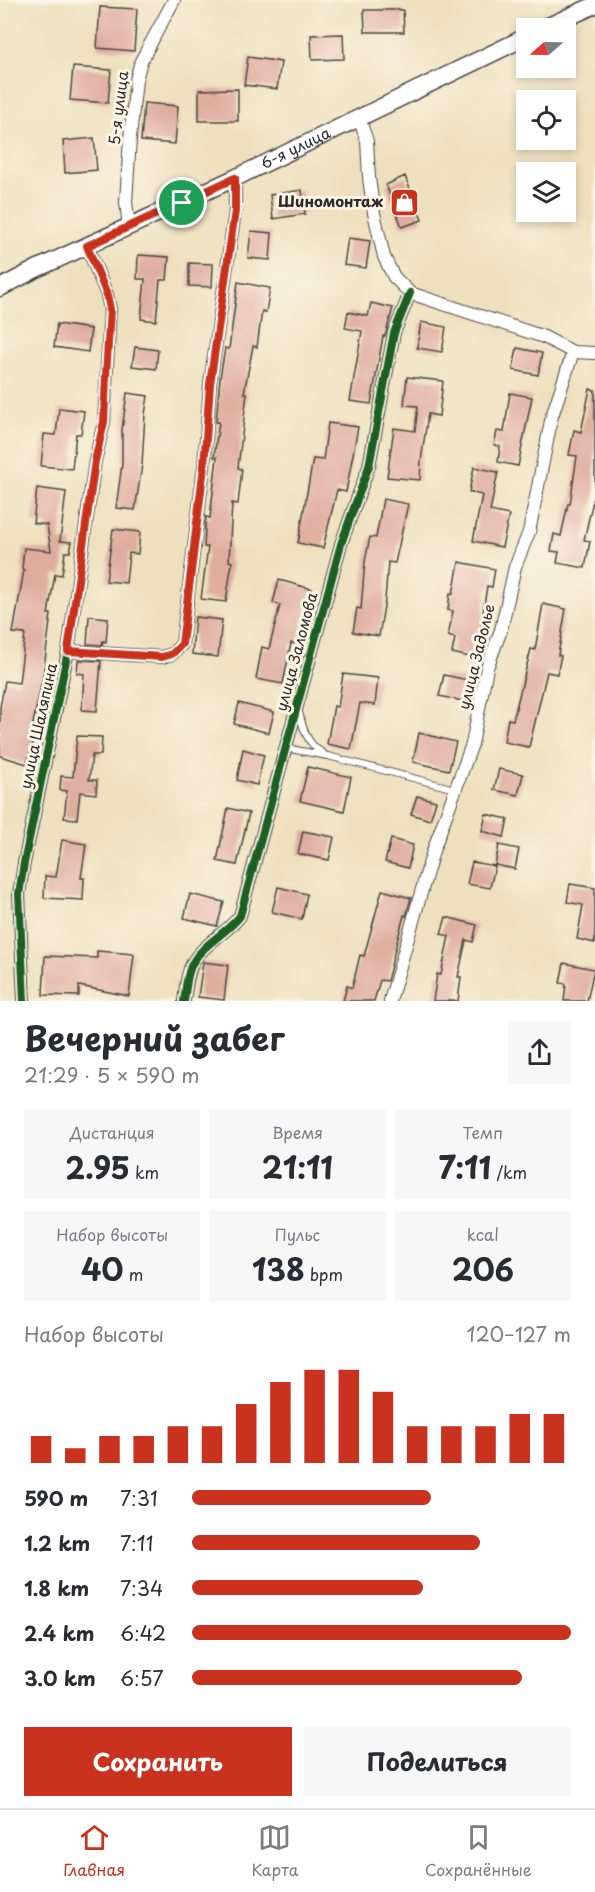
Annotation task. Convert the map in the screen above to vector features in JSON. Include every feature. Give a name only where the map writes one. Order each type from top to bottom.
[{"type":"street","name":"5-я улица","points":[[129,228],[126,202],[130,138],[138,70],[174,0]]},
{"type":"street","points":[[566,18],[595,5]]},
{"type":"street","name":"6-я улица","points":[[0,288],[235,178],[516,42]]},
{"type":"street","points":[[359,118],[367,141],[374,213],[384,257],[393,277],[410,293],[544,337],[573,352],[595,353]]},
{"type":"street","points":[[68,651],[162,657],[172,654],[182,644],[204,466],[210,384],[235,211],[235,178]]},
{"type":"street","name":"улица Шаляпина","points":[[24,1001],[19,894],[68,651],[95,461],[104,422],[110,309],[107,295],[87,246]]},
{"type":"street","name":"улица Заломова","points":[[184,1001],[194,960],[231,928],[240,916],[341,544],[369,466],[394,333],[410,293]]},
{"type":"street","name":"улица Задолье","points":[[390,1001],[433,851],[472,744],[488,668],[501,630],[515,567],[529,532],[552,416],[573,352]]},
{"type":"lane","points":[[297,703],[307,738],[315,748],[328,756]]},
{"type":"lane","points":[[285,748],[328,756],[455,789]]},
{"type":"building","points":[[100,7],[137,9],[134,51],[97,48]]},
{"type":"building","points":[[364,10],[403,10],[404,32],[365,32]]},
{"type":"building","points":[[343,34],[344,59],[312,60],[311,35]]},
{"type":"building","points":[[248,57],[281,62],[277,89],[244,85]]},
{"type":"building","points":[[73,67],[111,70],[108,103],[70,100]]},
{"type":"building","points":[[238,89],[238,121],[199,121],[199,90]]},
{"type":"building","points":[[144,103],[178,106],[175,144],[141,141]]},
{"type":"building","points":[[94,138],[97,170],[65,173],[63,141]]},
{"type":"building","name":"Шиномонтаж","points":[[405,176],[422,220],[402,227],[386,185]]},
{"type":"building","points":[[302,190],[305,214],[273,219],[270,195]]},
{"type":"building","points":[[251,231],[272,233],[270,260],[248,258]]},
{"type":"building","points":[[348,238],[370,241],[366,268],[344,265]]},
{"type":"building","points":[[138,255],[169,257],[167,280],[160,280],[156,321],[141,319],[145,279],[137,279]]},
{"type":"building","points":[[189,263],[213,264],[212,287],[189,286]]},
{"type":"building","points":[[238,282],[270,288],[266,312],[262,311],[257,347],[253,346],[244,393],[247,393],[238,468],[242,469],[238,504],[232,503],[229,561],[232,562],[226,602],[201,599],[208,547],[204,547],[206,517],[210,518],[217,457],[214,457],[219,422],[216,422],[220,378],[225,348],[229,349]]},
{"type":"building","points":[[371,303],[393,308],[385,336],[383,336],[371,404],[350,401],[362,331],[345,328],[348,312],[368,316]]},
{"type":"building","points":[[421,322],[446,327],[442,352],[417,348]]},
{"type":"building","points":[[57,324],[91,329],[88,352],[54,347]]},
{"type":"building","points":[[135,347],[158,350],[156,369],[132,366]]},
{"type":"building","points":[[517,348],[542,353],[538,375],[513,370]]},
{"type":"building","points":[[407,377],[443,381],[439,416],[428,414],[420,480],[387,477],[394,428],[415,431],[418,406],[404,405]]},
{"type":"building","points":[[590,389],[595,390],[595,492],[584,540],[590,541],[585,568],[557,563],[559,552],[551,551],[554,534],[561,536],[568,504],[570,504],[577,456],[569,455],[574,430],[581,432]]},
{"type":"building","points":[[127,393],[148,396],[142,465],[135,510],[116,508]]},
{"type":"building","points":[[510,393],[532,397],[518,466],[498,462],[500,446],[494,445],[497,431],[504,432]]},
{"type":"building","points":[[59,408],[84,411],[81,434],[76,434],[72,469],[41,466],[44,434],[56,435]]},
{"type":"building","points":[[328,423],[358,427],[346,492],[337,490],[323,548],[298,543],[313,459],[323,460]]},
{"type":"building","points":[[474,467],[498,472],[490,511],[509,515],[502,547],[473,541],[482,495],[469,492]]},
{"type":"building","points":[[37,488],[66,492],[60,541],[72,542],[70,552],[65,552],[62,575],[55,574],[48,614],[51,614],[43,676],[33,724],[38,725],[27,764],[0,756],[0,707],[5,681],[19,683],[25,634],[13,633],[24,570],[22,569],[24,548],[51,551],[47,525],[33,523]]},
{"type":"building","points":[[383,499],[408,504],[395,563],[388,562],[379,636],[353,632],[357,608],[361,609],[365,561],[370,537],[376,538]]},
{"type":"building","points":[[113,529],[140,532],[138,554],[129,553],[126,583],[106,581]]},
{"type":"building","points":[[459,562],[495,569],[492,587],[487,586],[481,626],[485,627],[478,659],[452,653],[455,638],[448,636],[453,611],[448,610],[450,593],[453,594]]},
{"type":"building","points":[[279,580],[312,589],[297,644],[291,643],[283,684],[256,679],[262,647],[269,649],[280,605],[273,603]]},
{"type":"building","points":[[543,604],[566,609],[557,674],[547,672],[529,747],[504,742],[508,719],[513,720],[531,649],[535,650]]},
{"type":"building","points":[[89,616],[108,618],[106,642],[103,641],[102,645],[87,644]]},
{"type":"building","points":[[195,617],[222,620],[218,657],[192,654]]},
{"type":"building","points":[[78,660],[101,661],[97,711],[82,710],[84,674],[77,673]]},
{"type":"building","points":[[343,674],[378,678],[375,705],[360,703],[351,749],[327,744],[334,706],[338,707]]},
{"type":"building","points":[[444,675],[473,681],[468,702],[439,696]]},
{"type":"building","points":[[239,703],[274,712],[269,733],[234,724]]},
{"type":"building","points":[[419,733],[456,742],[449,770],[413,762]]},
{"type":"building","points":[[77,736],[102,737],[101,755],[92,755],[89,780],[97,780],[96,794],[80,792],[77,819],[64,818],[67,791],[60,790],[61,776],[73,777]]},
{"type":"building","points":[[243,749],[264,755],[257,785],[237,780]]},
{"type":"building","points":[[308,767],[351,777],[344,811],[300,801]]},
{"type":"building","points":[[499,769],[523,774],[518,795],[494,790]]},
{"type":"building","points":[[417,796],[436,801],[430,820],[411,814]]},
{"type":"building","points":[[228,808],[249,813],[237,865],[217,861]]},
{"type":"building","points":[[486,814],[508,819],[504,837],[482,831]]},
{"type":"building","points":[[303,831],[334,837],[329,860],[298,854]]},
{"type":"building","points":[[391,839],[413,845],[408,868],[385,862]]},
{"type":"building","points":[[62,840],[86,844],[81,878],[84,878],[83,900],[44,898],[45,876],[56,877]]},
{"type":"building","points":[[499,845],[519,849],[515,869],[495,865]]},
{"type":"building","points":[[472,862],[495,866],[490,888],[467,884]]},
{"type":"building","points":[[570,884],[595,888],[595,943],[577,939],[583,905],[567,902]]},
{"type":"building","points":[[278,887],[307,894],[302,919],[272,912]]},
{"type":"building","points":[[382,890],[411,898],[406,916],[404,915],[387,981],[380,980],[374,1001],[343,1001],[347,986],[352,988],[360,955],[364,956]]},
{"type":"building","points":[[190,894],[224,902],[217,926],[184,918]]},
{"type":"building","points":[[446,917],[477,925],[473,942],[466,940],[458,977],[461,977],[458,1001],[433,1001],[437,974],[441,975],[449,936],[441,934]]},
{"type":"building","points":[[97,951],[134,954],[129,996],[79,986],[79,996],[43,995],[45,956],[97,958]]},
{"type":"building","points":[[203,962],[228,965],[224,1000],[198,997]]},
{"type":"building","points":[[564,963],[594,969],[587,1001],[564,1001],[566,984],[560,983]]},
{"type":"cycle path","points":[[24,1001],[19,894],[68,651],[95,461],[104,422],[110,309],[107,295],[87,246]]},
{"type":"cycle path","points":[[184,1001],[192,963],[240,916],[341,544],[369,466],[394,333],[410,293]]},
{"type":"place","name":"Шиномонтаж","points":[[404,202]]},
{"type":"route","points":[[235,178],[235,211],[210,384],[204,466],[182,644],[172,654],[162,657],[68,651],[95,461],[104,422],[110,309],[107,295],[87,246],[182,203],[235,178]]}]
